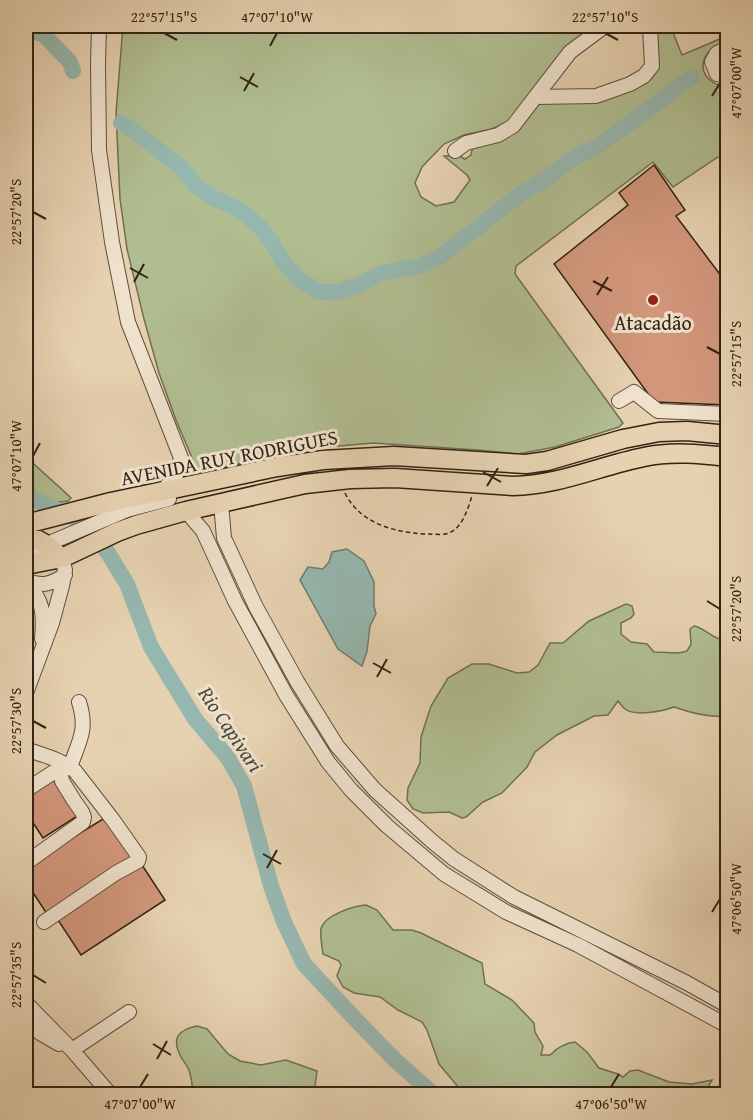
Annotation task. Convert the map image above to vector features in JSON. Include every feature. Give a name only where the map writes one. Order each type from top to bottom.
[{"type":"main road","name":"AVENIDA RUY RODRIGUES","points":[[30,526],[84,510],[162,492],[276,467],[323,460],[394,456],[526,464],[547,461],[623,439],[658,432],[687,431],[728,435]]},
{"type":"main road","points":[[26,565],[67,555],[110,527],[136,525],[305,484],[395,478],[513,486],[562,480],[646,456],[671,453],[728,457]]},
{"type":"main road","points":[[30,526],[47,545],[67,555]]},
{"type":"street","points":[[99,26],[99,150],[112,242],[128,322],[181,458],[176,475],[162,492]]},
{"type":"street","points":[[455,151],[466,143],[498,135],[513,126],[570,52],[605,26]]},
{"type":"street","points":[[536,96],[596,96],[630,84],[644,76],[652,66],[650,26]]},
{"type":"street","points":[[728,48],[717,53],[712,62],[717,74],[728,76]]},
{"type":"street","points":[[619,400],[634,392],[658,411],[728,414]]},
{"type":"street","points":[[110,527],[127,510],[154,502],[278,475],[324,468],[394,464],[526,472],[549,469],[629,445],[651,441],[687,439],[728,443]]},
{"type":"street","points":[[110,527],[282,482],[327,474],[395,471],[525,478],[561,473],[657,447],[682,446],[728,450]]},
{"type":"street","points":[[646,456],[677,456],[728,463]]},
{"type":"street","points":[[221,503],[224,538],[256,607],[298,683],[337,746],[375,790],[454,860],[514,897],[687,983],[728,1006]]},
{"type":"street","points":[[186,512],[203,531],[235,602],[286,695],[328,762],[351,790],[387,826],[444,874],[506,912],[578,945],[728,1026]]},
{"type":"street","points":[[26,544],[47,545]]},
{"type":"street","points":[[26,553],[47,545]]},
{"type":"street","points":[[26,582],[46,584],[56,581],[67,555]]},
{"type":"street","points":[[26,693],[52,622],[67,555]]},
{"type":"street","points":[[26,582],[40,603],[43,622],[42,650]]},
{"type":"street","points":[[26,863],[83,822],[82,812],[72,800],[62,781],[64,766],[83,731],[79,702]]},
{"type":"street","points":[[26,749],[52,758],[80,778],[139,857],[138,861],[116,873],[44,922]]},
{"type":"street","points":[[26,790],[64,766]]},
{"type":"street","points":[[365,804],[375,790]]},
{"type":"street","points":[[444,874],[454,860]]},
{"type":"street","points":[[26,1003],[71,1049],[110,1095]]},
{"type":"street","points":[[71,1049],[129,1012]]},
{"type":"street","points":[[26,1022],[40,1034],[71,1049]]},
{"type":"path","points":[[340,480],[350,503],[374,522],[399,530],[441,534],[456,529],[465,516],[473,484]]},
{"type":"green space","points":[[123,26],[591,26],[574,40],[509,121],[492,129],[464,135],[444,144],[422,167],[415,183],[421,197],[436,206],[454,202],[470,180],[444,156],[458,155],[465,159],[471,155],[473,145],[537,104],[646,80],[654,26],[673,26],[682,55],[727,36],[727,42],[707,54],[703,66],[710,80],[727,86],[727,157],[718,157],[673,187],[653,162],[516,266],[515,274],[623,423],[619,427],[555,447],[518,454],[373,443],[295,450],[196,474],[195,465],[159,373],[127,249],[120,199],[116,113]]},
{"type":"green space","points":[[26,456],[71,498],[68,501],[48,502],[26,483]]},
{"type":"green space","points":[[626,604],[632,606],[634,614],[621,623],[621,634],[631,642],[647,644],[654,652],[687,651],[691,644],[690,629],[694,626],[719,639],[723,640],[727,637],[727,716],[700,714],[674,707],[656,712],[635,713],[625,709],[618,701],[608,715],[594,716],[557,735],[535,752],[527,767],[502,793],[483,802],[466,817],[462,818],[449,812],[423,813],[413,809],[407,800],[408,788],[420,763],[421,737],[431,706],[448,678],[472,664],[489,664],[517,673],[529,672],[538,665],[550,643],[563,643],[589,621]]},
{"type":"green space","points":[[366,905],[377,910],[393,930],[412,930],[421,933],[482,963],[485,984],[512,1000],[534,1023],[535,1032],[543,1046],[541,1055],[550,1055],[561,1046],[575,1042],[587,1052],[599,1068],[623,1077],[630,1071],[638,1070],[669,1082],[692,1084],[712,1080],[704,1094],[482,1094],[471,1093],[459,1088],[439,1064],[422,1022],[398,1010],[380,997],[354,993],[343,987],[337,976],[341,965],[339,961],[323,954],[321,929],[323,924],[340,912]]},
{"type":"green space","points":[[197,1026],[207,1029],[228,1054],[240,1061],[261,1065],[286,1060],[317,1071],[314,1094],[192,1094],[189,1070],[178,1050],[177,1040],[185,1030]]},
{"type":"water","points":[[347,549],[364,561],[374,582],[376,614],[370,626],[367,651],[362,666],[338,649],[300,580],[308,567],[323,569],[329,562],[332,552]]},
{"type":"building","name":"Atacadão","points":[[654,165],[685,210],[676,216],[728,285],[728,315],[723,319],[728,327],[728,405],[654,402],[554,264],[628,205],[619,193]]},
{"type":"building","points":[[53,775],[79,815],[43,838],[26,812],[26,793]]},
{"type":"building","points":[[108,816],[136,856],[47,914],[26,882],[26,866]]},
{"type":"building","points":[[140,862],[165,900],[81,955],[56,917]]},
{"type":"waterway","points":[[26,30],[43,34],[70,62],[73,71]]},
{"type":"waterway","points":[[721,63],[728,60]]},
{"type":"waterway","points":[[121,123],[182,168],[194,184],[214,198],[240,210],[259,226],[283,262],[300,280],[319,292],[339,292],[382,273],[419,266],[438,258],[522,193],[548,178],[572,159],[596,147],[692,77]]},
{"type":"waterway","name":"Rio Capivari","points":[[26,496],[71,516],[88,528],[108,553],[127,584],[151,647],[195,719],[228,758],[244,786],[271,886],[284,922],[304,964],[394,1059],[433,1094]]},
{"type":"place","name":"Atacadão","points":[[653,300]]}]
